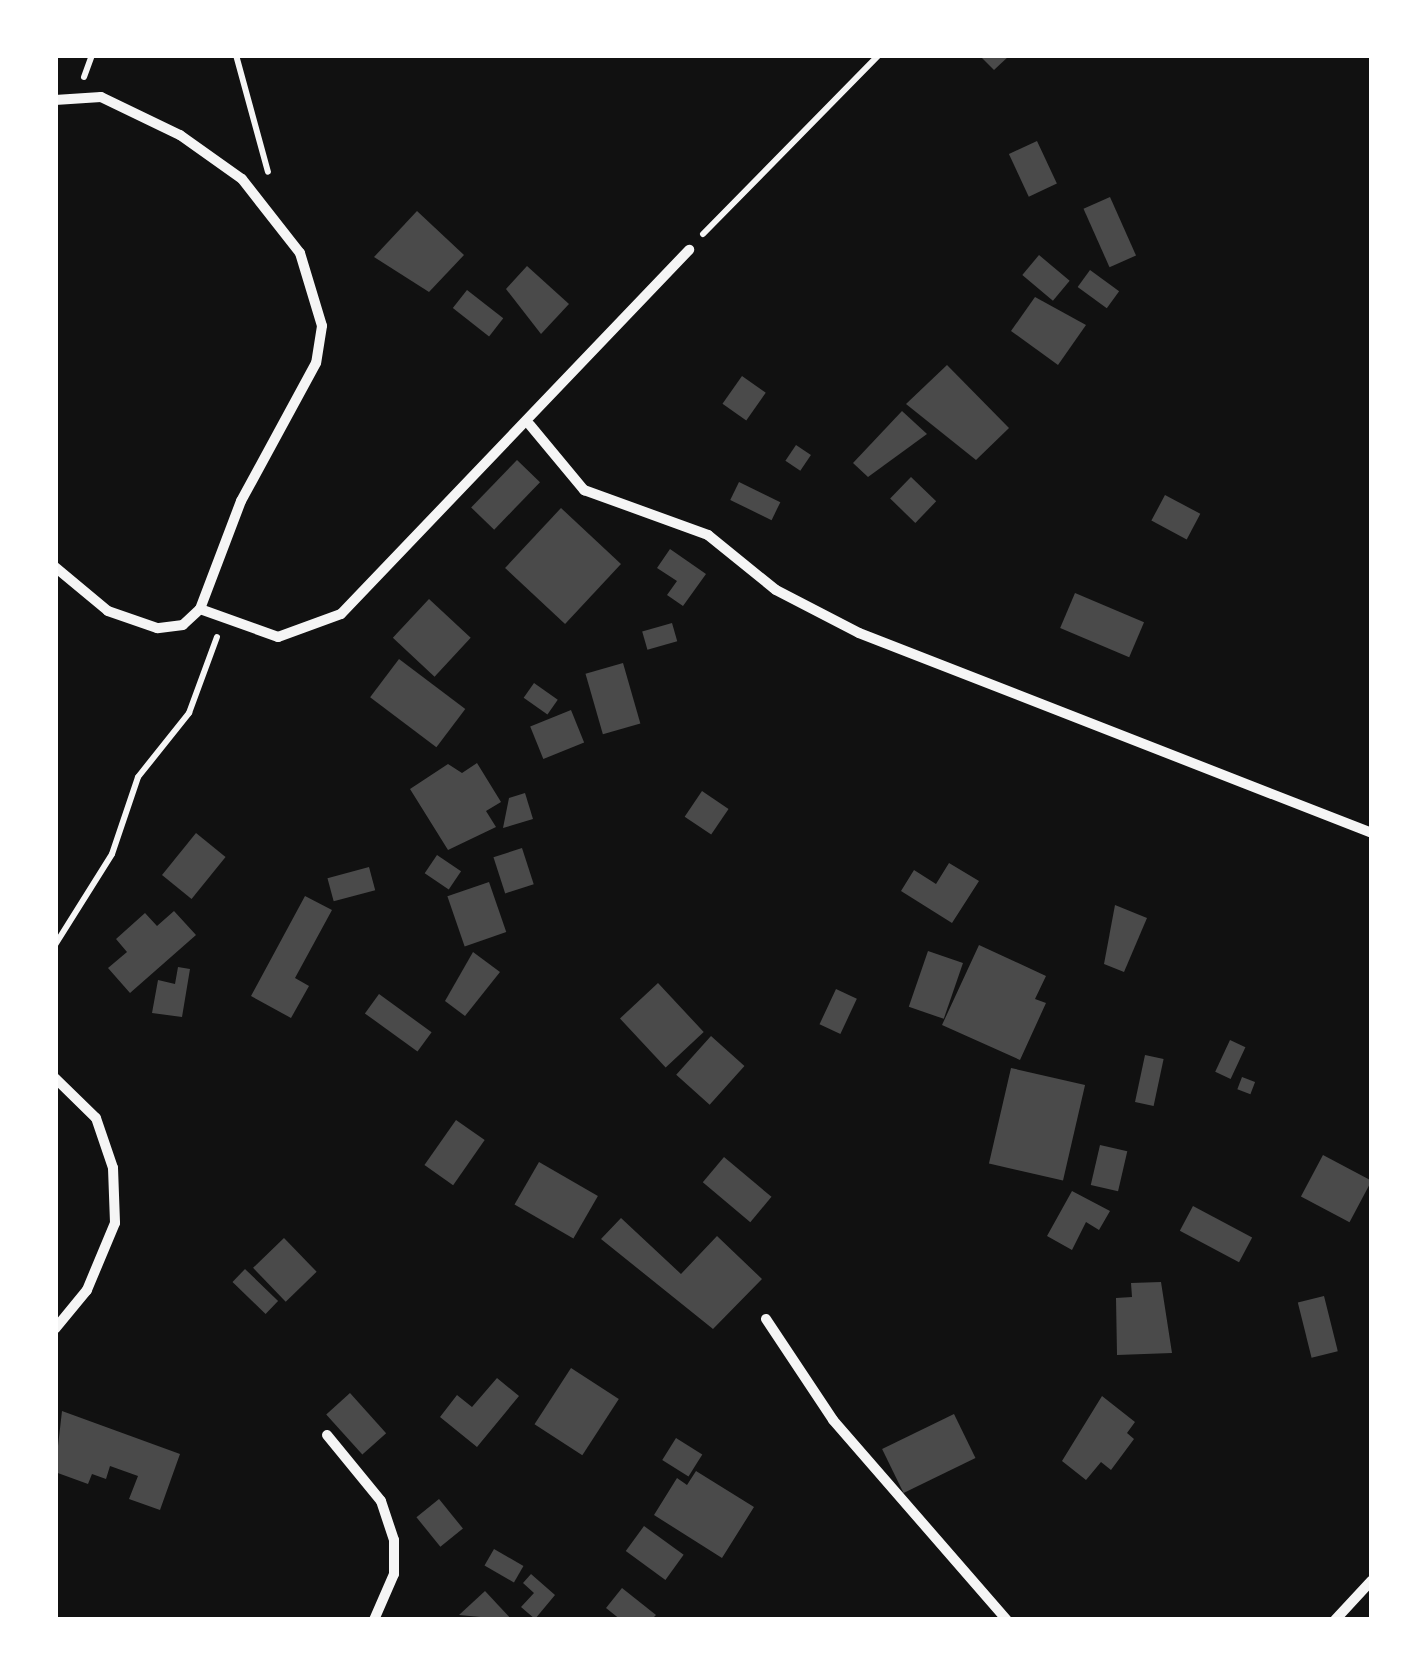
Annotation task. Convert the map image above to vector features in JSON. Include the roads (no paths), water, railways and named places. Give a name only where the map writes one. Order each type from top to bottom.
[{"type":"street","points":[[55,100],[100,98],[180,134],[265,208],[300,253],[322,326],[316,363],[242,501],[200,609],[183,625],[157,628],[108,611],[55,567]]},
{"type":"street","points":[[200,609],[278,638],[341,614],[530,425],[688,250]]},
{"type":"street","points":[[530,425],[584,490],[708,534],[776,590],[859,633],[1372,834]]},
{"type":"street","points":[[55,1078],[96,1118],[114,1168],[115,1222],[88,1290],[55,1329]]},
{"type":"street","points":[[766,1319],[832,1420],[1008,1620]]},
{"type":"street","points":[[327,1435],[380,1502],[394,1540],[394,1574],[374,1620]]},
{"type":"street","points":[[1335,1620],[1372,1580]]}]
